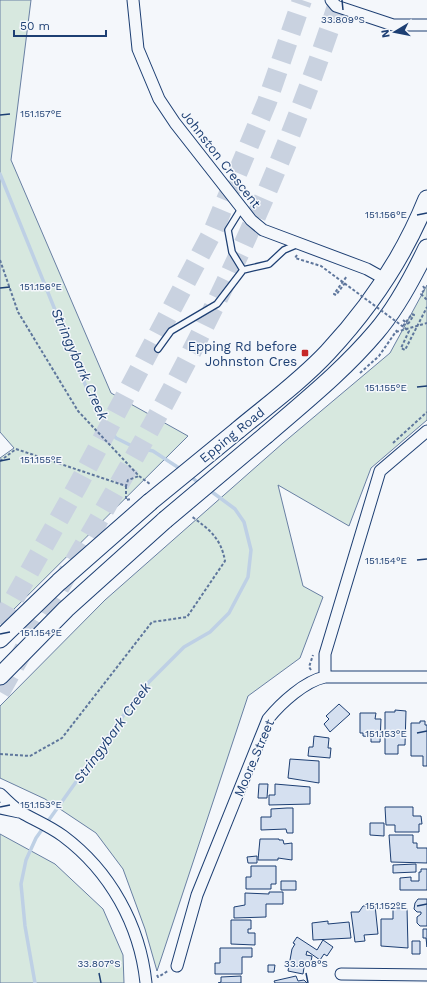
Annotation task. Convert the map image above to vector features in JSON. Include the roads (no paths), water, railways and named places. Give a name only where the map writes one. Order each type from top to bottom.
[{"type":"main road","name":"Epping Road","points":[[0,639],[143,500],[238,430],[281,395],[327,352],[360,315],[385,279],[410,236],[427,199]]},
{"type":"main road","points":[[410,236],[427,244]]},
{"type":"main road","name":"Epping Road","points":[[0,676],[66,609],[165,520],[337,374],[377,331],[418,266],[427,248]]},
{"type":"street","name":"Johnston Crescent","points":[[133,0],[138,48],[159,99],[241,209],[263,230],[297,249],[367,269],[385,279]]},
{"type":"street","points":[[331,0],[336,6],[393,26],[427,25]]},
{"type":"street","points":[[427,431],[380,472],[325,654],[325,677],[427,677]]},
{"type":"street","name":"Moore Street","points":[[177,966],[197,895],[268,719],[279,705],[316,679],[325,677]]},
{"type":"street","points":[[0,794],[22,813],[62,835],[95,864],[118,896],[137,940],[146,983]]},
{"type":"street","points":[[0,808],[22,813]]},
{"type":"street","points":[[341,974],[427,975]]},
{"type":"lane","points":[[241,209],[228,230],[232,252],[243,270]]},
{"type":"lane","points":[[158,349],[171,331],[217,304],[243,270],[269,264],[284,250],[297,249]]},
{"type":"waterway","name":"Stringybark Creek","points":[[0,174],[85,384],[100,417],[116,438],[132,446],[153,451],[182,470]]},
{"type":"waterway","name":"Stringybark Creek","points":[[190,476],[201,485]]},
{"type":"waterway","name":"Stringybark Creek","points":[[35,983],[25,926],[21,884],[26,860],[36,838],[143,688],[184,647],[210,632],[229,613],[248,577],[251,550],[244,522],[235,509],[208,489]]},
{"type":"tunnel","points":[[0,624],[78,485],[214,229],[267,102],[302,0]]},
{"type":"tunnel","points":[[0,692],[145,438],[215,305],[239,255],[282,155],[303,103],[339,0]]},
{"type":"place","name":"Epping Rd before Johnston Cres","points":[[305,353]]}]
